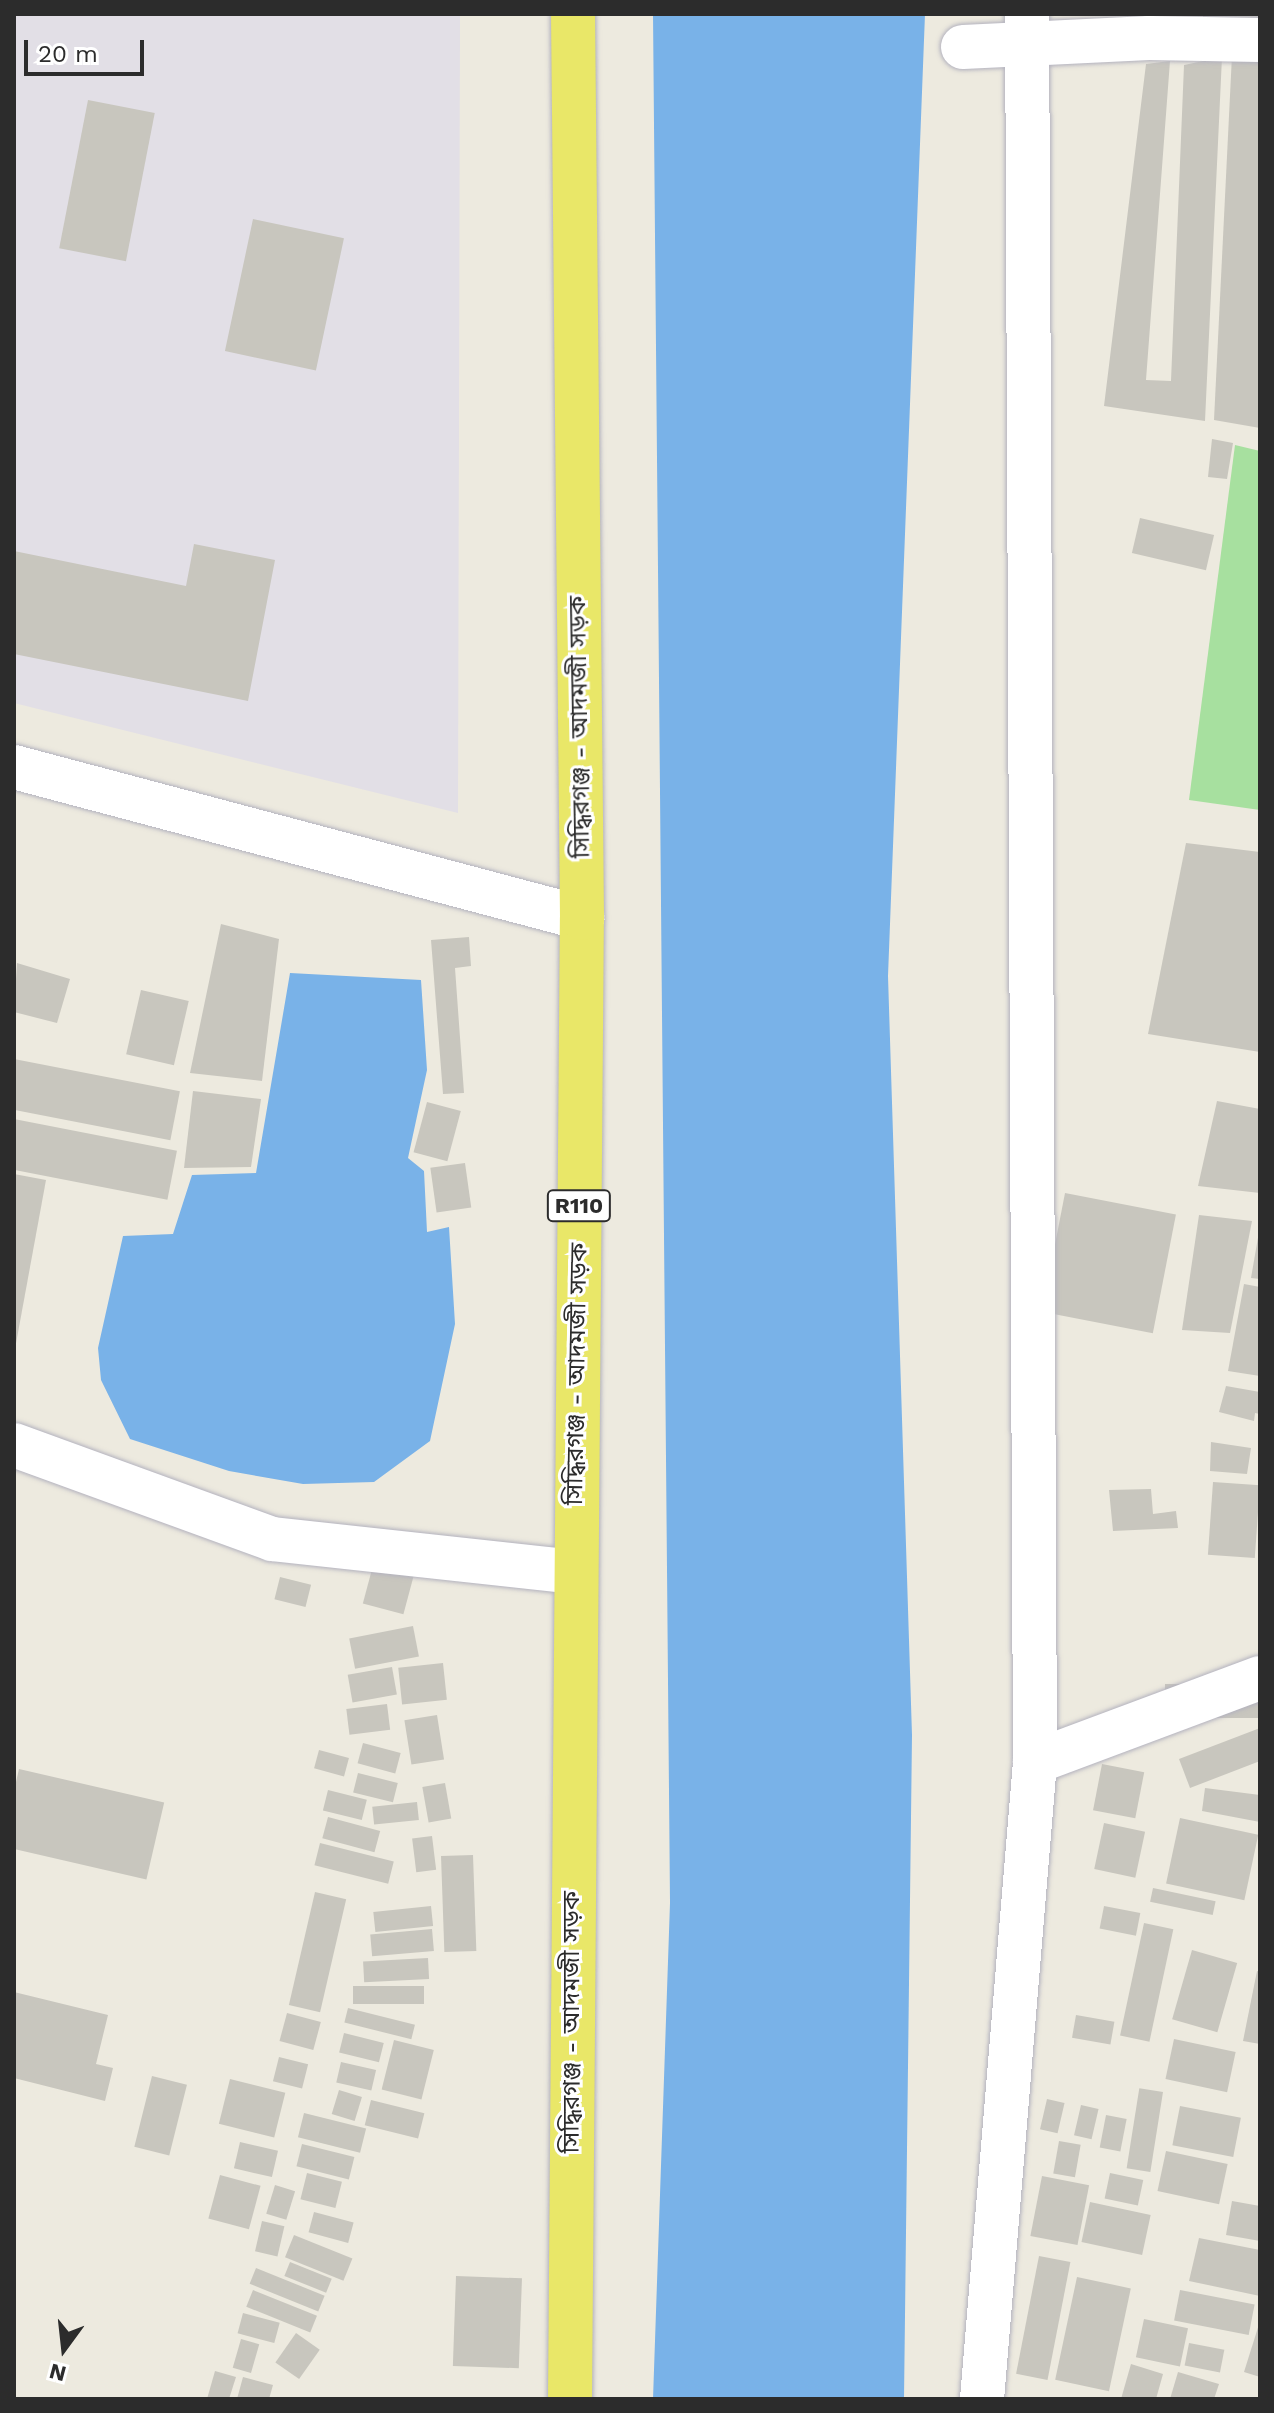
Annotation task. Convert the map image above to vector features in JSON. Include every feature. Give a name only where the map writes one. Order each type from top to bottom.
[{"type":"main road","name":"সিদ্ধিরগঞ্জ - আদমজী সড়ক","points":[[570,2399],[582,918],[573,14]]},
{"type":"street","points":[[963,47],[1026,31],[1260,40]]},
{"type":"street","points":[[982,2399],[1035,1762],[1026,31]]},
{"type":"street","points":[[14,767],[582,918]]},
{"type":"street","points":[[14,1445],[272,1539],[575,1572]]},
{"type":"street","points":[[1035,1762],[1260,1678]]},
{"type":"shaded area","points":[[14,14],[460,14],[458,813],[14,703]]},
{"type":"green space","points":[[1235,445],[1260,451],[1260,810],[1189,800]]},
{"type":"water","points":[[653,14],[925,14],[888,976],[912,1735],[904,2399],[653,2399],[670,1903]]},
{"type":"water","points":[[290,973],[421,980],[427,1070],[408,1158],[424,1171],[427,1232],[449,1227],[455,1324],[430,1441],[374,1482],[303,1484],[229,1471],[130,1439],[101,1380],[98,1348],[123,1236],[173,1234],[192,1175],[256,1173]]},
{"type":"building","points":[[1203,14],[1260,14],[1260,27],[1203,20]]},
{"type":"building","points":[[1232,55],[1260,57],[1260,428],[1214,420]]},
{"type":"building","points":[[1222,57],[1205,421],[1104,406],[1146,64],[1170,61],[1146,380],[1171,381],[1184,65]]},
{"type":"building","points":[[88,100],[155,113],[126,261],[59,248]]},
{"type":"building","points":[[253,219],[344,238],[316,370],[225,351]]},
{"type":"building","points":[[1212,439],[1233,443],[1227,479],[1208,477]]},
{"type":"building","points":[[1140,518],[1214,535],[1206,570],[1132,553]]},
{"type":"building","points":[[194,544],[275,560],[248,701],[14,654],[14,551],[186,586]]},
{"type":"building","points":[[1186,843],[1260,852],[1260,1052],[1148,1034]]},
{"type":"building","points":[[221,924],[279,939],[262,1081],[190,1073]]},
{"type":"building","points":[[469,937],[471,966],[455,968],[464,1093],[443,1094],[431,940]]},
{"type":"building","points":[[17,963],[70,979],[57,1023],[14,1012]]},
{"type":"building","points":[[141,990],[189,1001],[174,1065],[126,1054]]},
{"type":"building","points":[[14,1059],[180,1091],[170,1140],[14,1110]]},
{"type":"building","points":[[193,1091],[261,1099],[251,1167],[184,1168]]},
{"type":"building","points":[[1217,1101],[1260,1109],[1260,1193],[1198,1186]]},
{"type":"building","points":[[427,1102],[461,1111],[447,1161],[414,1152]]},
{"type":"building","points":[[14,1119],[177,1151],[167,1200],[14,1170]]},
{"type":"building","points":[[465,1163],[471,1208],[437,1212],[430,1168]]},
{"type":"building","points":[[14,1174],[46,1180],[15,1349],[14,1349]]},
{"type":"building","points":[[1065,1193],[1176,1215],[1153,1333],[1042,1312]]},
{"type":"building","points":[[1199,1215],[1252,1221],[1230,1333],[1182,1330]]},
{"type":"building","points":[[1260,1226],[1260,1279],[1251,1278]]},
{"type":"building","points":[[1244,1284],[1260,1287],[1260,1376],[1228,1371]]},
{"type":"building","points":[[1226,1386],[1260,1392],[1260,1414],[1255,1413],[1254,1421],[1219,1412]]},
{"type":"building","points":[[1211,1442],[1251,1448],[1247,1474],[1210,1471]]},
{"type":"building","points":[[1213,1482],[1260,1485],[1255,1558],[1208,1555]]},
{"type":"building","points":[[1151,1489],[1153,1514],[1176,1511],[1178,1528],[1113,1531],[1109,1490]]},
{"type":"building","points":[[375,1558],[416,1569],[403,1614],[363,1603]]},
{"type":"building","points":[[280,1577],[311,1585],[305,1607],[274,1599]]},
{"type":"building","points":[[413,1626],[419,1656],[355,1669],[349,1638]]},
{"type":"building","points":[[443,1663],[447,1700],[402,1705],[398,1668]]},
{"type":"building","points":[[392,1667],[397,1695],[353,1702],[348,1675]]},
{"type":"building","points":[[1165,1684],[1260,1684],[1260,1718],[1165,1718]]},
{"type":"building","points":[[387,1704],[390,1730],[349,1735],[346,1709]]},
{"type":"building","points":[[437,1715],[444,1759],[411,1765],[404,1720]]},
{"type":"building","points":[[1260,1728],[1260,1761],[1190,1788],[1179,1759]]},
{"type":"building","points":[[363,1743],[401,1753],[395,1773],[358,1763]]},
{"type":"building","points":[[319,1750],[349,1758],[344,1776],[314,1768]]},
{"type":"building","points":[[1102,1764],[1144,1772],[1135,1818],[1093,1810]]},
{"type":"building","points":[[19,1769],[164,1803],[146,1879],[14,1849],[14,1791]]},
{"type":"building","points":[[358,1773],[398,1783],[393,1802],[353,1792]]},
{"type":"building","points":[[445,1783],[451,1818],[429,1822],[422,1787]]},
{"type":"building","points":[[1205,1788],[1260,1795],[1260,1822],[1202,1811]]},
{"type":"building","points":[[328,1790],[367,1800],[362,1820],[323,1810]]},
{"type":"building","points":[[417,1802],[419,1820],[374,1825],[372,1807]]},
{"type":"building","points":[[328,1817],[380,1831],[374,1852],[322,1838]]},
{"type":"building","points":[[1180,1818],[1258,1835],[1244,1900],[1166,1884]]},
{"type":"building","points":[[1104,1823],[1145,1832],[1135,1878],[1094,1869]]},
{"type":"building","points":[[432,1836],[436,1870],[416,1872],[412,1838]]},
{"type":"building","points":[[320,1843],[394,1861],[388,1884],[314,1865]]},
{"type":"building","points":[[473,1855],[476,1951],[444,1952],[441,1856]]},
{"type":"building","points":[[1153,1888],[1216,1901],[1213,1915],[1150,1902]]},
{"type":"building","points":[[315,1892],[346,1899],[320,2012],[289,2005]]},
{"type":"building","points":[[431,1906],[433,1926],[375,1932],[373,1912]]},
{"type":"building","points":[[1104,1906],[1140,1913],[1136,1936],[1100,1929]]},
{"type":"building","points":[[1144,1923],[1173,1929],[1149,2042],[1120,2035]]},
{"type":"building","points":[[432,1929],[434,1951],[372,1956],[370,1934]]},
{"type":"building","points":[[1192,1950],[1237,1963],[1217,2032],[1172,2019]]},
{"type":"building","points":[[428,1958],[429,1979],[364,1982],[363,1961]]},
{"type":"building","points":[[1257,1971],[1260,1972],[1260,2044],[1243,2041]]},
{"type":"building","points":[[353,1986],[424,1986],[424,2004],[353,2004]]},
{"type":"building","points":[[14,1992],[108,2015],[96,2064],[113,2068],[105,2101],[14,2078]]},
{"type":"building","points":[[348,2008],[415,2025],[411,2039],[344,2023]]},
{"type":"building","points":[[287,2013],[321,2022],[313,2050],[279,2041]]},
{"type":"building","points":[[1076,2015],[1114,2022],[1110,2044],[1072,2038]]},
{"type":"building","points":[[344,2033],[384,2043],[379,2062],[339,2052]]},
{"type":"building","points":[[1174,2039],[1236,2052],[1227,2092],[1165,2079]]},
{"type":"building","points":[[394,2040],[434,2050],[421,2099],[382,2089]]},
{"type":"building","points":[[279,2057],[308,2064],[302,2089],[273,2081]]},
{"type":"building","points":[[341,2062],[376,2070],[371,2091],[336,2082]]},
{"type":"building","points":[[152,2076],[187,2085],[169,2156],[134,2147]]},
{"type":"building","points":[[230,2079],[285,2093],[274,2137],[219,2124]]},
{"type":"building","points":[[1139,2088],[1163,2092],[1150,2172],[1127,2168]]},
{"type":"building","points":[[339,2090],[362,2097],[355,2121],[332,2114]]},
{"type":"building","points":[[1047,2099],[1065,2103],[1058,2133],[1040,2129]]},
{"type":"building","points":[[371,2100],[424,2113],[418,2139],[365,2125]]},
{"type":"building","points":[[1081,2105],[1099,2109],[1092,2139],[1074,2135]]},
{"type":"building","points":[[1180,2106],[1241,2118],[1233,2157],[1172,2145]]},
{"type":"building","points":[[304,2113],[366,2128],[360,2153],[298,2137]]},
{"type":"building","points":[[1106,2115],[1127,2119],[1120,2151],[1100,2147]]},
{"type":"building","points":[[1059,2141],[1081,2145],[1075,2177],[1053,2173]]},
{"type":"building","points":[[240,2142],[278,2151],[272,2177],[234,2168]]},
{"type":"building","points":[[302,2144],[354,2157],[349,2179],[296,2166]]},
{"type":"building","points":[[1166,2151],[1228,2164],[1219,2204],[1157,2191]]},
{"type":"building","points":[[307,2173],[342,2182],[335,2208],[300,2199]]},
{"type":"building","points":[[1110,2173],[1143,2180],[1138,2206],[1105,2198]]},
{"type":"building","points":[[220,2175],[261,2186],[249,2229],[208,2218]]},
{"type":"building","points":[[1042,2176],[1089,2185],[1077,2245],[1030,2236]]},
{"type":"building","points":[[275,2185],[295,2191],[286,2220],[266,2214]]},
{"type":"building","points":[[1232,2201],[1260,2206],[1260,2241],[1226,2235]]},
{"type":"building","points":[[1090,2202],[1151,2215],[1142,2255],[1081,2242]]},
{"type":"building","points":[[314,2212],[354,2223],[348,2243],[309,2232]]},
{"type":"building","points":[[262,2221],[284,2226],[277,2256],[255,2251]]},
{"type":"building","points":[[294,2235],[352,2259],[343,2281],[285,2257]]},
{"type":"building","points":[[1199,2238],[1260,2250],[1260,2296],[1189,2281]]},
{"type":"building","points":[[1039,2256],[1070,2262],[1048,2380],[1016,2374]]},
{"type":"building","points":[[290,2262],[332,2279],[326,2293],[284,2276]]},
{"type":"building","points":[[256,2268],[325,2296],[318,2311],[250,2284]]},
{"type":"building","points":[[456,2276],[522,2278],[519,2368],[453,2366]]},
{"type":"building","points":[[1077,2277],[1131,2288],[1109,2391],[1055,2380]]},
{"type":"building","points":[[253,2290],[317,2316],[310,2333],[246,2307]]},
{"type":"building","points":[[1180,2290],[1255,2305],[1249,2335],[1174,2320]]},
{"type":"building","points":[[243,2313],[280,2323],[274,2343],[238,2333]]},
{"type":"building","points":[[1144,2319],[1188,2328],[1180,2367],[1136,2357]]},
{"type":"building","points":[[1260,2321],[1260,2377],[1244,2372]]},
{"type":"building","points":[[296,2333],[320,2350],[299,2379],[275,2362]]},
{"type":"building","points":[[241,2339],[259,2344],[251,2373],[233,2368]]},
{"type":"building","points":[[1189,2343],[1224,2350],[1220,2372],[1185,2366]]},
{"type":"building","points":[[1131,2364],[1163,2374],[1156,2399],[1121,2399]]},
{"type":"building","points":[[215,2371],[236,2377],[229,2399],[207,2399]]},
{"type":"building","points":[[1178,2372],[1219,2384],[1214,2399],[1170,2399]]},
{"type":"building","points":[[243,2377],[273,2385],[269,2399],[237,2399]]}]
